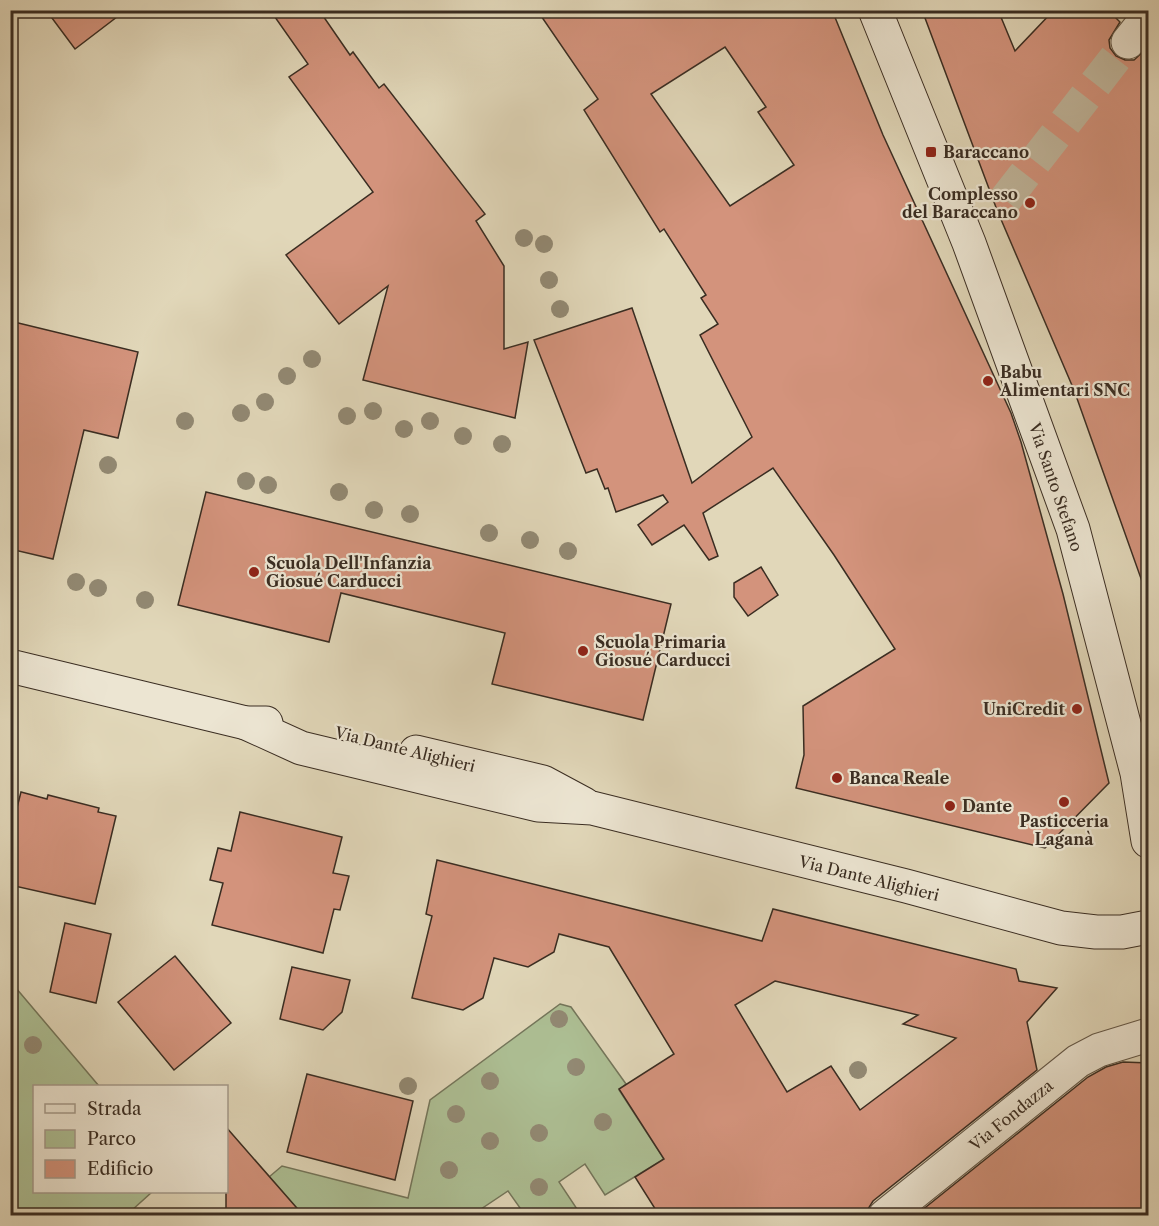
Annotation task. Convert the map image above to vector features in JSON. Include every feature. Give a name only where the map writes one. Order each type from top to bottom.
[{"type":"street","name":"Via Santo Stefano","points":[[875,10],[969,243],[1073,529],[1137,773],[1149,841]]},
{"type":"street","points":[[1128,42],[1149,17]]},
{"type":"street","name":"Via Dante Alighieri","points":[[10,666],[246,723],[301,748],[538,805],[592,808],[906,886],[1061,928],[1122,932],[1149,927]]},
{"type":"street","name":"Via Fondazza","points":[[885,1215],[1078,1061],[1099,1050],[1149,1035]]},
{"type":"green space","points":[[10,981],[98,1085],[33,1085],[33,1193],[151,1193],[131,1211],[135,1215],[11,1215]]},
{"type":"green space","points":[[560,1004],[571,1007],[626,1084],[619,1090],[664,1159],[605,1195],[585,1164],[559,1182],[579,1212],[573,1216],[525,1215],[508,1191],[472,1215],[295,1215],[299,1212],[269,1177],[282,1166],[408,1198],[430,1100]]},
{"type":"building","points":[[46,10],[126,10],[75,49]]},
{"type":"building","points":[[270,10],[319,10],[350,55],[353,52],[379,88],[384,84],[485,214],[476,221],[504,266],[504,349],[528,342],[515,418],[363,380],[388,286],[339,324],[286,255],[373,192],[289,77],[308,64]]},
{"type":"building","points":[[537,10],[832,10],[883,135],[1011,413],[1063,594],[1109,783],[1045,848],[796,788],[804,755],[803,706],[895,649],[834,555],[773,468],[703,513],[718,556],[709,560],[684,525],[652,545],[638,525],[668,502],[663,495],[616,512],[608,488],[605,489],[597,469],[586,473],[534,340],[632,308],[692,483],[752,437],[700,335],[718,324],[701,298],[706,295],[664,229],[660,232],[584,110],[598,99]],"holes":[[[725,47],[766,107],[758,112],[794,165],[730,206],[651,94]]]},
{"type":"building","name":"Complesso del Baraccano","points":[[922,10],[998,10],[1015,51],[1054,10],[1108,10],[1120,22],[1109,40],[1110,48],[1116,56],[1125,60],[1134,60],[1147,48],[1149,50],[1149,586],[1144,587],[1074,390],[997,210]]},
{"type":"building","points":[[10,321],[138,352],[118,438],[84,430],[53,559],[10,549]]},
{"type":"building","points":[[206,492],[671,604],[643,720],[492,684],[505,633],[341,593],[329,642],[178,605]]},
{"type":"building","points":[[761,567],[778,595],[748,616],[734,597],[734,583]]},
{"type":"building","points":[[21,792],[47,799],[48,795],[99,808],[98,812],[116,816],[95,904],[10,885],[10,835]]},
{"type":"building","points":[[240,812],[342,837],[333,873],[349,876],[340,910],[334,909],[323,953],[212,925],[223,883],[210,880],[218,848],[231,851]]},
{"type":"building","points":[[437,860],[762,941],[773,909],[1016,969],[1019,981],[1057,988],[1027,1022],[1037,1070],[873,1201],[867,1215],[659,1215],[635,1177],[664,1159],[619,1089],[674,1054],[609,947],[559,934],[554,952],[528,967],[494,958],[483,998],[463,1010],[412,998],[432,916],[426,914]],"holes":[[[775,981],[918,1015],[903,1024],[956,1038],[860,1110],[831,1066],[787,1092],[735,1005]]]},
{"type":"building","points":[[65,923],[111,934],[96,1003],[50,992]]},
{"type":"building","points":[[175,956],[231,1023],[174,1070],[118,1002]]},
{"type":"building","points":[[292,967],[350,980],[342,1012],[323,1030],[280,1019]]},
{"type":"building","points":[[1123,1062],[1149,1063],[1149,1215],[916,1215],[1088,1077],[1106,1067]]},
{"type":"building","points":[[307,1074],[413,1101],[395,1180],[287,1152]]},
{"type":"building","points":[[228,1129],[303,1215],[226,1215],[226,1193],[228,1193]]},
{"type":"tunnel","points":[[1005,200],[1128,42]]},
{"type":"place","name":"Baraccano","points":[[931,152]]},
{"type":"place","name":"Complesso del Baraccano","points":[[1030,203]]},
{"type":"place","name":"Babu Alimentari SNC","points":[[988,381]]},
{"type":"place","name":"Scuola Dell'Infanzia Giosué Carducci","points":[[254,572]]},
{"type":"place","name":"Scuola Primaria Giosué Carducci","points":[[583,651]]},
{"type":"place","name":"UniCredit","points":[[1077,709]]},
{"type":"place","name":"Banca Reale","points":[[837,778]]},
{"type":"place","name":"Pasticceria Laganà","points":[[1064,802]]},
{"type":"place","name":"Dante","points":[[950,806]]}]
